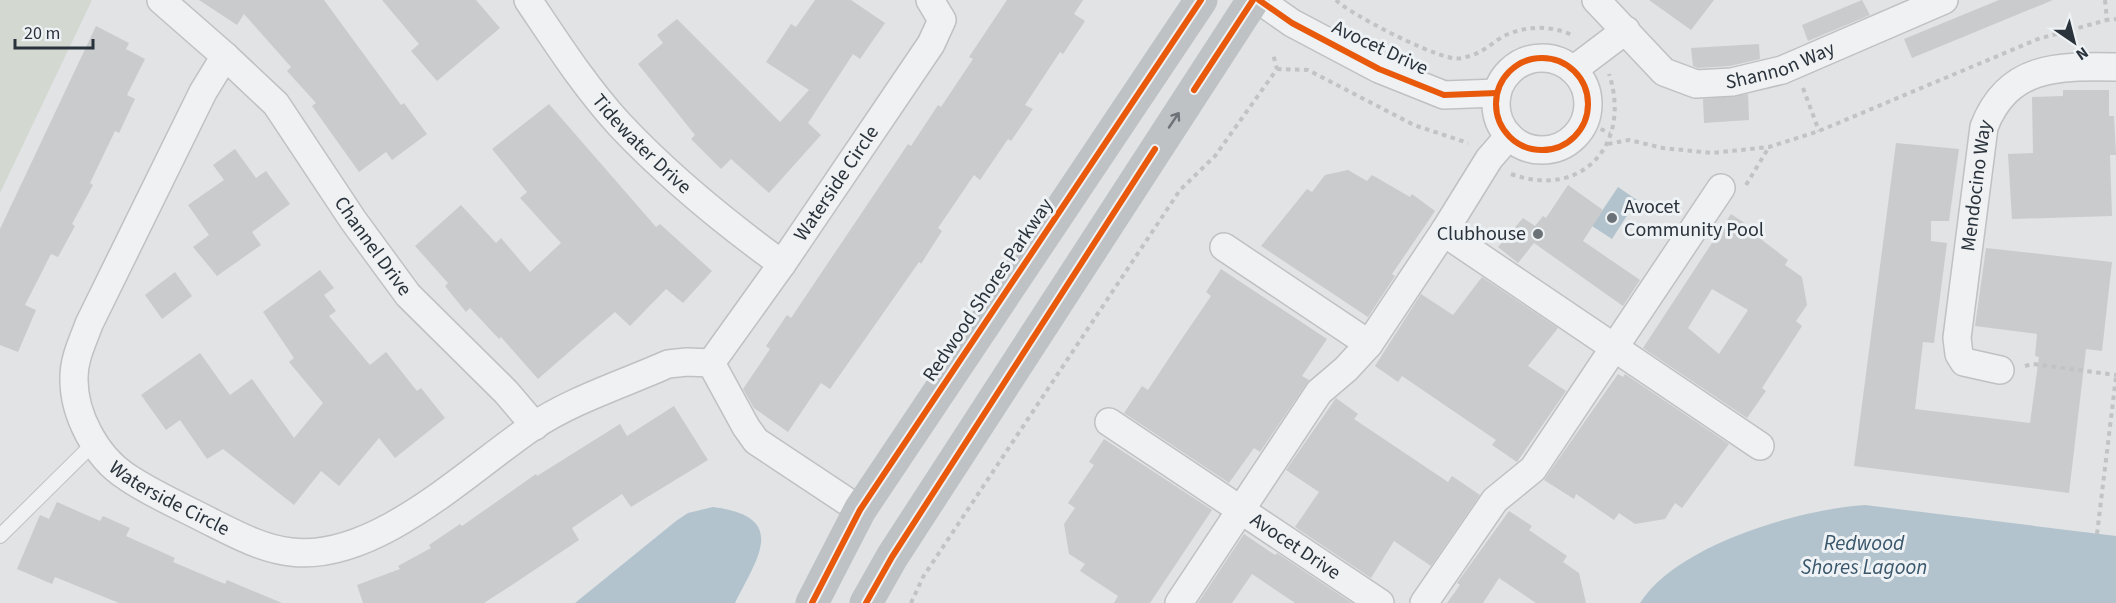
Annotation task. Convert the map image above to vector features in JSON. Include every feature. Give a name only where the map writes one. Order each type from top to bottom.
[{"type":"main road","name":"Redwood Shores Parkway","points":[[812,603],[860,510],[1201,0]]},
{"type":"main road","points":[[866,603],[911,527],[1253,0]]},
{"type":"street","points":[[161,0],[225,56]]},
{"type":"street","name":"Tidewater Drive","points":[[528,0],[570,63],[620,124],[697,200],[782,264]]},
{"type":"street","name":"Waterside Circle","points":[[225,56],[203,92],[99,303],[76,358],[74,377],[76,398],[93,444],[117,471],[141,487],[242,537],[292,552],[323,552],[353,545],[383,531],[535,426],[668,364],[711,363],[782,264],[931,44],[942,20],[930,0]]},
{"type":"street","name":"Avocet Drive","points":[[1259,0],[1292,23],[1380,69],[1444,95],[1497,93]]},
{"type":"street","points":[[1573,69],[1626,30],[1596,0]]},
{"type":"street","name":"Shannon Way","points":[[1626,30],[1664,72],[1696,84],[1732,82],[1782,70],[1944,0]]},
{"type":"street","name":"Channel Drive","points":[[225,56],[276,104],[353,220],[408,295],[506,392],[535,426]]},
{"type":"street","points":[[1544,58],[1560,61],[1573,69],[1582,80],[1587,94],[1588,108],[1584,122],[1576,134],[1564,144],[1551,149],[1536,149],[1521,145],[1509,136],[1500,124],[1496,108],[1497,93],[1503,78],[1514,67],[1528,60],[1544,58]]},
{"type":"street","name":"Mendocino Way","points":[[2000,370],[1964,363],[1959,354],[1957,338],[1984,127],[1992,109],[2007,89],[2036,72],[2051,68],[2116,67]]},
{"type":"street","name":"Avocet Drive","points":[[1179,603],[1319,392],[1369,344],[1489,159],[1509,136]]},
{"type":"street","points":[[1424,603],[1495,500],[1533,469],[1614,348],[1731,191]]},
{"type":"street","points":[[1445,230],[1455,240],[1760,446]]},
{"type":"street","points":[[1224,247],[1369,344]]},
{"type":"street","points":[[711,363],[756,441],[860,510]]},
{"type":"street","name":"Avocet Drive","points":[[1109,422],[1380,603]]},
{"type":"lane","points":[[0,536],[93,444]]},
{"type":"path","points":[[1336,0],[1385,28],[1440,55],[1455,59],[1480,52],[1503,37],[1522,29],[1558,30],[1580,39]]},
{"type":"path","points":[[2105,0],[2107,20]]},
{"type":"path","points":[[1608,144],[1629,140],[1663,148],[1712,153],[1769,147],[1819,131],[2038,39],[2116,19]]},
{"type":"path","points":[[1273,54],[1277,69]]},
{"type":"path","points":[[910,603],[923,577],[1180,190],[1215,156],[1277,69],[1308,70],[1414,125],[1468,143]]},
{"type":"path","points":[[1505,171],[1533,181],[1560,180],[1589,167],[1608,144],[1616,112],[1615,96],[1608,73]]},
{"type":"path","points":[[1800,79],[1819,131]]},
{"type":"path","points":[[1584,122],[1610,133]]},
{"type":"path","points":[[1731,191],[1769,147]]},
{"type":"path","points":[[2000,370],[2033,364],[2116,376],[2097,534]]},
{"type":"shaded area","points":[[0,0],[92,0],[0,193]]},
{"type":"water","name":"Avocet Community Pool","points":[[1618,187],[1637,200],[1612,239],[1592,226]]},
{"type":"water","name":"Redwood Shores Lagoon","points":[[1865,505],[2116,536],[2116,603],[1640,603],[1657,582],[1681,564],[1742,534],[1807,514]]},
{"type":"water","points":[[713,507],[737,512],[752,520],[759,530],[761,542],[758,555],[735,603],[575,603],[676,521],[688,513]]},
{"type":"building","points":[[199,0],[324,0],[401,105],[404,103],[427,134],[392,160],[386,152],[359,172],[312,106],[316,103],[287,71],[291,67],[244,14],[237,25]]},
{"type":"building","points":[[382,0],[476,0],[500,28],[437,81],[411,51],[419,44]]},
{"type":"building","points":[[815,0],[851,0],[885,23],[860,59],[853,54],[808,123],[821,135],[769,193],[731,159],[721,169],[691,139],[695,135],[638,64],[663,43],[657,35],[677,19],[780,122],[809,90],[766,62],[791,24],[796,27]]},
{"type":"building","points":[[1007,0],[1083,0],[1074,14],[1085,21],[1063,54],[1060,52],[1025,105],[1033,109],[1011,141],[1008,139],[980,180],[974,175],[938,228],[942,231],[921,264],[919,262],[830,389],[821,383],[788,432],[754,408],[743,389],[770,349],[766,346],[787,315],[791,318],[908,144],[911,146],[938,105],[941,107],[973,59],[969,57]]},
{"type":"building","points":[[1649,0],[1714,0],[1691,30]]},
{"type":"building","points":[[1862,0],[1870,15],[1808,41],[1802,25]]},
{"type":"building","points":[[1999,0],[2053,0],[1912,58],[1904,39]]},
{"type":"building","points":[[96,26],[129,43],[126,49],[145,59],[127,95],[135,99],[119,133],[115,131],[90,183],[93,185],[72,224],[75,226],[58,257],[51,254],[25,305],[36,310],[18,352],[0,345],[0,229]]},
{"type":"building","points":[[1759,44],[1760,59],[1730,66],[1698,68],[1693,66],[1691,48]]},
{"type":"building","points":[[2063,90],[2109,90],[2109,116],[2114,116],[2116,155],[2110,155],[2112,216],[2012,219],[2008,154],[2033,153],[2032,97],[2063,96]]},
{"type":"building","points":[[1748,94],[1749,120],[1704,123],[1703,99]]},
{"type":"building","points":[[549,104],[656,227],[660,224],[712,271],[683,303],[666,289],[630,326],[615,312],[538,379],[501,337],[499,339],[470,308],[466,312],[445,286],[448,283],[415,246],[461,205],[496,243],[501,238],[530,272],[561,243],[520,198],[527,192],[492,149]]},
{"type":"building","points":[[1896,143],[1959,149],[1949,221],[1931,221],[1931,241],[1947,243],[1934,343],[1923,342],[1915,409],[2030,423],[2039,357],[2035,356],[2037,334],[1975,326],[1986,248],[2112,262],[2102,351],[2086,349],[2069,493],[1854,466]]},
{"type":"building","points":[[235,149],[256,178],[266,171],[290,204],[252,232],[261,245],[217,276],[193,247],[209,235],[188,205],[224,180],[213,165]]},
{"type":"building","points":[[1348,170],[1367,181],[1372,175],[1410,197],[1412,194],[1435,211],[1392,274],[1395,276],[1368,317],[1261,246],[1307,189],[1312,192],[1325,175]]},
{"type":"building","points":[[1568,185],[1603,210],[1583,241],[1640,280],[1623,306],[1534,243],[1518,263],[1498,247],[1523,218],[1535,226],[1543,216],[1546,218]]},
{"type":"building","points":[[1731,214],[1755,230],[1753,233],[1788,260],[1785,265],[1802,277],[1807,305],[1796,321],[1802,326],[1762,388],[1766,391],[1747,418],[1643,348]],"holes":[[[1712,289],[1748,310],[1719,354],[1688,328]]]},
{"type":"building","points":[[1221,269],[1327,339],[1302,376],[1309,380],[1260,452],[1254,448],[1229,483],[1124,413],[1142,386],[1148,390],[1211,296],[1206,292]]},
{"type":"building","points":[[320,270],[334,288],[324,295],[336,311],[329,316],[370,365],[386,352],[417,391],[421,388],[445,418],[395,458],[379,438],[339,486],[321,471],[294,505],[223,449],[207,459],[180,420],[166,430],[141,395],[200,353],[230,395],[252,379],[294,438],[323,403],[289,362],[294,358],[263,312]]},
{"type":"building","points":[[175,272],[192,296],[162,319],[145,295]]},
{"type":"building","points":[[1482,277],[1558,328],[1528,366],[1566,391],[1517,462],[1492,445],[1496,440],[1402,376],[1398,382],[1375,366],[1421,294],[1453,315]]},
{"type":"building","points":[[1618,374],[1623,377],[1625,374],[1729,444],[1682,508],[1675,503],[1665,519],[1635,524],[1619,513],[1614,520],[1576,494],[1574,499],[1544,480]]},
{"type":"building","points":[[1336,398],[1358,414],[1354,419],[1448,482],[1452,476],[1480,495],[1431,566],[1394,541],[1371,578],[1295,527],[1319,492],[1286,470]]},
{"type":"building","points":[[674,406],[708,460],[631,507],[622,494],[572,528],[579,540],[484,603],[363,603],[357,585],[400,569],[398,566],[431,548],[429,545],[460,524],[462,526],[536,474],[537,476],[620,424],[627,436]]},
{"type":"building","points":[[1104,439],[1212,510],[1150,603],[1114,603],[1118,596],[1080,571],[1085,564],[1069,554],[1064,524],[1075,508],[1068,503],[1094,465],[1089,462]]},
{"type":"building","points":[[57,502],[100,521],[103,516],[130,528],[126,536],[175,558],[173,562],[225,584],[227,580],[282,603],[119,603],[55,577],[52,584],[17,569],[40,515],[49,519]]},
{"type":"building","points":[[1509,511],[1532,526],[1529,530],[1567,556],[1563,562],[1579,573],[1586,603],[1536,603],[1499,578],[1483,603],[1447,603],[1460,585],[1457,583]]},
{"type":"building","points":[[1244,534],[1352,603],[1295,603],[1252,574],[1232,603],[1198,603]]},
{"type":"cycle path","points":[[812,603],[860,510],[1201,0]]},
{"type":"cycle path","points":[[1194,90],[1253,0]]},
{"type":"cycle path","points":[[1259,0],[1292,23],[1379,69],[1444,95],[1497,93]]},
{"type":"cycle path","points":[[1542,58],[1560,62],[1574,72],[1584,86],[1588,104],[1584,122],[1574,136],[1560,146],[1542,150],[1524,146],[1510,136],[1500,122],[1496,104],[1500,86],[1510,72],[1524,62],[1542,58]]},
{"type":"cycle path","points":[[866,603],[892,557],[1155,149]]},
{"type":"place","name":"Avocet Community Pool","points":[[1612,218]]},
{"type":"place","name":"Clubhouse","points":[[1538,234]]}]
